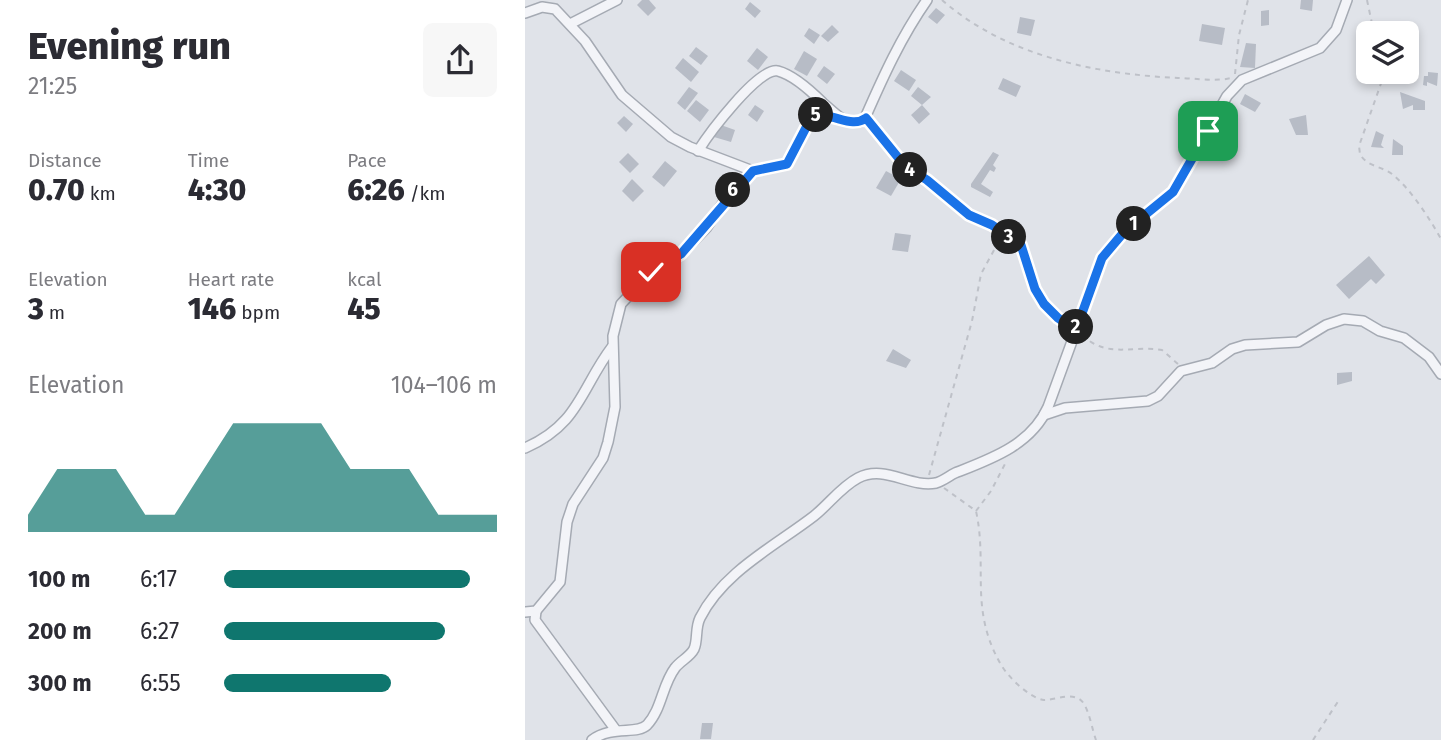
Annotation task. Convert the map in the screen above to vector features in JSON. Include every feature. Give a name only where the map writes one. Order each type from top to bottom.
[{"type":"street","points":[[570,24],[617,0]]},
{"type":"street","points":[[525,13],[548,6],[570,24],[622,95],[671,136],[698,151],[753,171],[787,164],[811,118],[817,115],[836,116],[854,123],[866,118],[889,71],[900,39],[927,0]]},
{"type":"street","points":[[592,740],[615,729],[638,730],[646,725],[665,694],[673,669],[694,649],[699,621],[717,593],[761,553],[815,515],[857,478],[875,473],[936,483],[1009,451],[1044,415],[1102,258],[1124,232],[1173,192],[1227,96],[1248,76],[1320,48],[1336,30],[1347,0]]},
{"type":"street","points":[[698,151],[726,113],[772,71],[779,71],[805,88],[836,116]]},
{"type":"street","points":[[866,118],[905,166],[927,180],[969,215],[1003,232],[1021,245],[1035,289],[1044,304],[1075,330]]},
{"type":"street","points":[[615,729],[534,620],[536,611],[560,582],[567,522],[608,442],[615,407],[612,347],[621,304],[651,272],[681,254],[707,228],[725,200],[753,171]]},
{"type":"street","points":[[1044,415],[1065,408],[1148,401],[1158,396],[1181,371],[1213,363],[1240,346],[1298,342],[1326,325],[1351,319],[1411,342],[1429,357],[1441,374]]},
{"type":"street","points":[[525,448],[565,423],[579,405],[612,347]]},
{"type":"street","points":[[525,612],[536,611]]},
{"type":"path","points":[[942,0],[997,37],[1061,60],[1122,75],[1226,80],[1234,75],[1239,35],[1248,0]]},
{"type":"path","points":[[1367,0],[1371,21]]},
{"type":"path","points":[[1381,84],[1360,154],[1369,164],[1393,175],[1424,210],[1441,239]]},
{"type":"path","points":[[976,511],[936,483],[929,471],[972,321],[981,274],[1003,232]]},
{"type":"path","points":[[1075,330],[1099,348],[1166,351],[1181,371]]},
{"type":"path","points":[[1009,451],[999,478],[976,511],[982,617],[1000,664],[1021,687],[1037,697],[1079,699],[1084,704],[1095,740]]},
{"type":"path","points":[[1313,740],[1339,700]]},
{"type":"building","points":[[642,0],[649,0],[656,8],[648,16],[637,5]]},
{"type":"building","points":[[1301,0],[1313,0],[1312,11],[1300,9]]},
{"type":"building","points":[[750,2],[761,11],[755,18],[745,9]]},
{"type":"building","points":[[936,8],[945,15],[937,24],[928,17]]},
{"type":"building","points":[[1269,10],[1269,25],[1261,26],[1261,11]]},
{"type":"building","points":[[1020,17],[1035,20],[1031,36],[1017,33]]},
{"type":"building","points":[[1202,24],[1225,28],[1222,45],[1199,41]]},
{"type":"building","points":[[832,25],[839,32],[828,42],[821,36]]},
{"type":"building","points":[[809,28],[820,35],[814,44],[804,36]]},
{"type":"building","points":[[1246,43],[1256,44],[1255,68],[1240,67]]},
{"type":"building","points":[[696,47],[708,56],[701,65],[689,56]]},
{"type":"building","points":[[757,48],[768,57],[758,70],[747,61]]},
{"type":"building","points":[[804,51],[817,59],[807,76],[794,69]]},
{"type":"building","points":[[683,58],[699,72],[691,82],[675,68]]},
{"type":"building","points":[[824,66],[835,74],[827,84],[817,76]]},
{"type":"building","points":[[901,70],[916,80],[909,91],[894,81]]},
{"type":"building","points":[[1428,72],[1438,73],[1437,86],[1427,82],[1427,86],[1423,85],[1424,76],[1428,76]]},
{"type":"building","points":[[1003,78],[1021,86],[1016,97],[998,89]]},
{"type":"building","points":[[689,87],[698,93],[685,110],[677,103]]},
{"type":"building","points":[[918,87],[931,97],[922,105],[911,96]]},
{"type":"building","points":[[1400,92],[1425,101],[1425,110],[1413,110],[1413,105],[1403,109]]},
{"type":"building","points":[[1245,94],[1261,103],[1255,112],[1240,104]]},
{"type":"building","points":[[696,100],[709,110],[700,122],[687,111]]},
{"type":"building","points":[[755,105],[764,111],[757,122],[748,115]]},
{"type":"building","points":[[922,105],[930,114],[919,124],[911,115]]},
{"type":"building","points":[[1306,115],[1308,135],[1296,135],[1289,119]]},
{"type":"building","points":[[624,116],[633,124],[626,132],[617,123]]},
{"type":"building","points":[[718,124],[735,130],[731,142],[714,137]]},
{"type":"building","points":[[1376,131],[1384,135],[1381,145],[1384,148],[1371,147]]},
{"type":"building","points":[[1393,139],[1403,146],[1403,155],[1392,155]]},
{"type":"building","points":[[993,152],[999,155],[993,165],[996,168],[994,172],[990,170],[981,184],[993,192],[990,197],[971,187],[971,184]]},
{"type":"building","points":[[628,153],[639,164],[630,173],[619,162]]},
{"type":"building","points":[[665,161],[677,171],[664,187],[652,177]]},
{"type":"building","points":[[886,171],[901,179],[891,196],[876,188]]},
{"type":"building","points":[[632,179],[644,191],[633,202],[622,191]]},
{"type":"building","points":[[895,233],[911,235],[908,252],[892,250]]},
{"type":"building","points":[[1369,256],[1385,275],[1376,284],[1371,279],[1349,299],[1336,285]]},
{"type":"building","points":[[893,349],[911,360],[906,368],[886,361]]},
{"type":"building","points":[[1352,372],[1352,381],[1337,385],[1337,373]]},
{"type":"building","points":[[702,723],[713,723],[711,739],[700,739]]},
{"type":"route","points":[[651,272],[681,254],[707,228],[734,188],[753,171],[783,167],[787,164],[811,118],[817,115],[836,116],[854,123],[866,118],[905,166],[927,180],[969,215],[992,225],[1021,245],[1035,289],[1044,304],[1076,330],[1095,271],[1102,258],[1124,232],[1173,192],[1186,174],[1208,131]]}]
